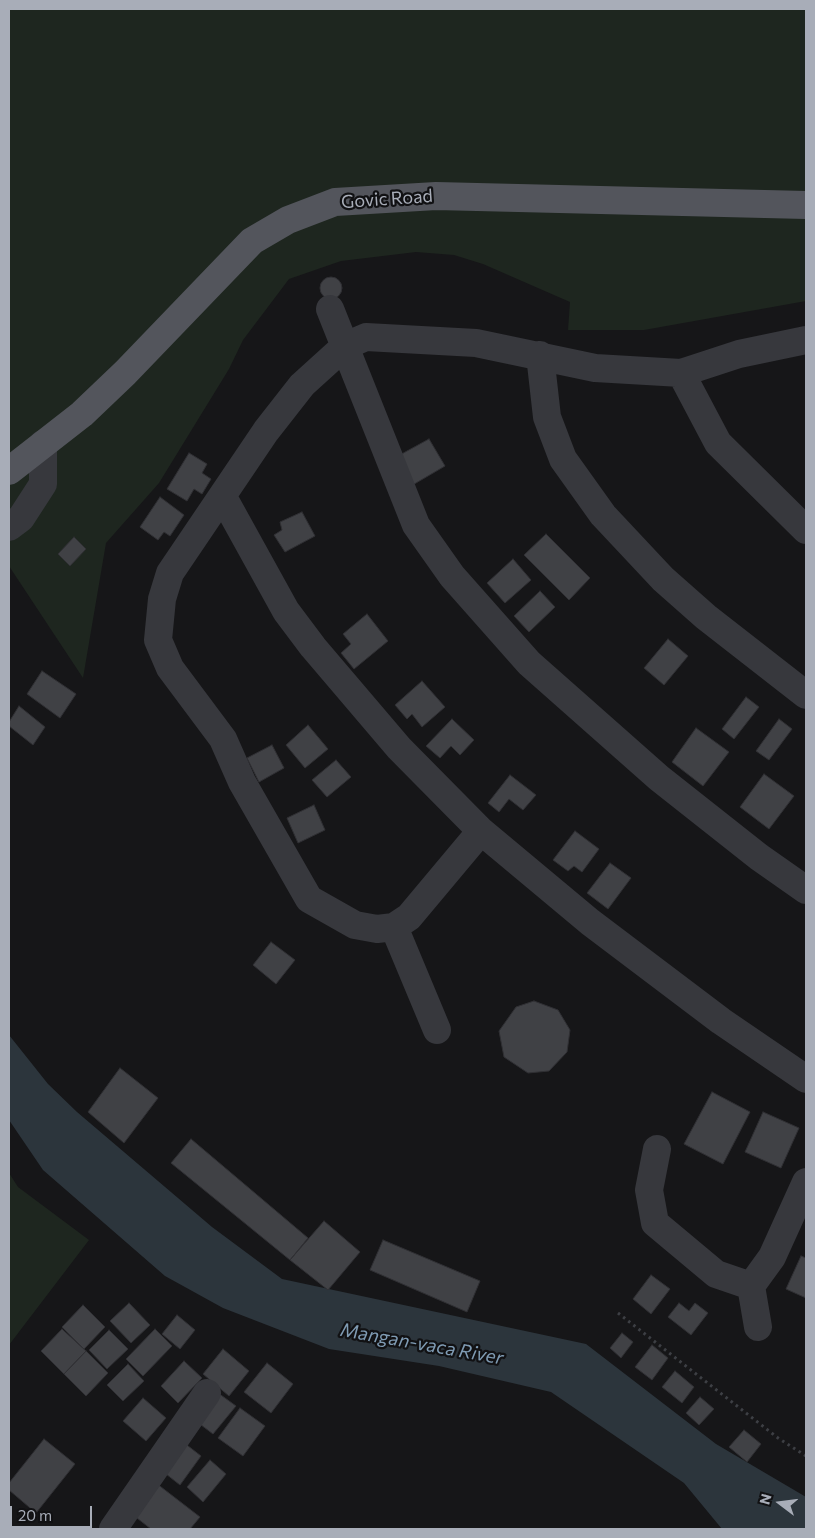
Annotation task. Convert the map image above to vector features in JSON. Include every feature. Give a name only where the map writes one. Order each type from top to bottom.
[{"type":"main road","name":"Govic Road","points":[[9,471],[82,414],[125,373],[252,241],[288,220],[335,202],[455,196],[806,206]]},
{"type":"street","points":[[330,308],[416,525],[452,576],[529,663],[659,778],[759,857],[806,890]]},
{"type":"street","points":[[481,831],[408,917],[394,927],[377,929],[355,924],[309,899],[242,782],[223,739],[170,668],[158,640],[162,599],[170,573],[266,431],[302,385],[346,346],[366,337],[476,343],[595,368],[681,373],[739,354],[806,340]]},
{"type":"street","points":[[540,355],[547,417],[563,459],[603,514],[663,579],[706,617],[806,695]]},
{"type":"street","points":[[681,373],[718,443],[806,530]]},
{"type":"street","points":[[9,527],[21,518],[42,484],[43,444]]},
{"type":"street","points":[[223,497],[286,611],[313,647],[399,748],[481,831],[590,922],[721,1021],[806,1079]]},
{"type":"street","points":[[394,927],[437,1030]]},
{"type":"street","points":[[657,1150],[649,1190],[655,1223],[716,1274],[752,1286]]},
{"type":"street","points":[[758,1327],[752,1286],[772,1257],[806,1182]]},
{"type":"street","points":[[113,1529],[207,1393]]},
{"type":"path","points":[[618,1313],[778,1438],[806,1456]]},
{"type":"shaded area","points":[[9,9],[806,9],[806,301],[644,330],[568,330],[570,302],[483,264],[454,255],[416,252],[341,261],[289,279],[243,340],[229,369],[159,483],[106,543],[83,678],[9,566]]},
{"type":"shaded area","points":[[9,1173],[18,1187],[89,1240],[9,1345]]},
{"type":"water","name":"Mangan-vaca River","points":[[9,1035],[48,1084],[77,1112],[212,1227],[282,1279],[586,1344],[716,1444],[806,1497],[806,1529],[722,1529],[684,1483],[551,1392],[439,1366],[329,1349],[223,1308],[165,1276],[43,1170],[9,1120]]},
{"type":"building","points":[[331,277],[339,280],[342,288],[339,296],[331,299],[323,296],[320,288],[323,280]]},
{"type":"building","points":[[429,439],[445,466],[404,490],[398,456]]},
{"type":"building","points":[[189,453],[207,464],[202,473],[211,479],[202,494],[194,489],[187,501],[167,489]]},
{"type":"building","points":[[160,497],[184,515],[170,536],[164,532],[158,540],[140,527]]},
{"type":"building","points":[[302,512],[315,536],[285,552],[274,535],[282,530],[280,522]]},
{"type":"building","points":[[546,534],[590,578],[569,600],[524,555]]},
{"type":"building","points":[[74,537],[86,549],[70,566],[58,554]]},
{"type":"building","points":[[513,559],[531,580],[505,603],[487,583]]},
{"type":"building","points":[[540,591],[555,607],[529,632],[514,616]]},
{"type":"building","points":[[367,614],[388,641],[354,669],[341,653],[351,644],[343,634]]},
{"type":"building","points":[[668,639],[688,656],[664,685],[644,668]]},
{"type":"building","points":[[42,671],[76,694],[60,718],[27,694]]},
{"type":"building","points":[[422,681],[445,707],[422,727],[412,714],[407,719],[395,705]]},
{"type":"building","points":[[746,697],[759,707],[734,739],[722,729]]},
{"type":"building","points":[[19,706],[45,727],[33,745],[9,726],[9,722]]},
{"type":"building","points":[[452,719],[474,740],[460,755],[451,746],[440,758],[426,746]]},
{"type":"building","points":[[779,719],[792,729],[769,760],[756,751]]},
{"type":"building","points":[[308,725],[328,749],[305,768],[286,745]]},
{"type":"building","points":[[696,728],[729,752],[703,786],[672,762]]},
{"type":"building","points":[[272,745],[284,768],[259,782],[247,758]]},
{"type":"building","points":[[336,760],[351,777],[327,797],[312,780]]},
{"type":"building","points":[[764,774],[794,796],[769,829],[740,807]]},
{"type":"building","points":[[510,775],[536,795],[523,810],[509,799],[499,812],[488,803]]},
{"type":"building","points":[[314,805],[325,830],[298,843],[287,818]]},
{"type":"building","points":[[575,831],[599,849],[582,872],[574,866],[568,871],[553,860]]},
{"type":"building","points":[[610,863],[631,878],[608,909],[587,893]]},
{"type":"building","points":[[271,942],[295,960],[276,984],[253,965]]},
{"type":"building","points":[[534,1001],[558,1010],[570,1030],[567,1052],[549,1071],[528,1073],[504,1057],[499,1031],[516,1007]]},
{"type":"building","points":[[120,1068],[158,1098],[124,1143],[88,1112]]},
{"type":"building","points":[[712,1092],[750,1112],[723,1164],[684,1144]]},
{"type":"building","points":[[763,1112],[799,1128],[781,1168],[745,1152]]},
{"type":"building","points":[[191,1139],[308,1238],[290,1260],[171,1163]]},
{"type":"building","points":[[324,1221],[360,1252],[328,1290],[290,1260]]},
{"type":"building","points":[[383,1240],[480,1281],[467,1312],[370,1270]]},
{"type":"building","points":[[801,1256],[806,1258],[806,1298],[786,1289]]},
{"type":"building","points":[[651,1275],[670,1289],[651,1314],[633,1299]]},
{"type":"building","points":[[129,1303],[150,1325],[131,1343],[110,1321]]},
{"type":"building","points":[[679,1303],[689,1311],[695,1303],[708,1313],[691,1335],[668,1317]]},
{"type":"building","points":[[83,1305],[105,1327],[84,1349],[62,1327]]},
{"type":"building","points":[[177,1315],[195,1330],[180,1349],[162,1334]]},
{"type":"building","points":[[62,1329],[86,1351],[64,1374],[41,1351]]},
{"type":"building","points":[[155,1329],[172,1346],[143,1376],[126,1359]]},
{"type":"building","points":[[109,1330],[128,1349],[107,1369],[89,1350]]},
{"type":"building","points":[[622,1333],[633,1342],[621,1358],[610,1348]]},
{"type":"building","points":[[652,1345],[668,1358],[652,1380],[635,1367]]},
{"type":"building","points":[[223,1349],[249,1371],[229,1396],[203,1374]]},
{"type":"building","points":[[86,1351],[108,1373],[86,1396],[64,1374]]},
{"type":"building","points":[[184,1361],[202,1378],[178,1403],[161,1386]]},
{"type":"building","points":[[267,1363],[293,1384],[271,1413],[244,1392]]},
{"type":"building","points":[[128,1364],[144,1381],[123,1401],[107,1385]]},
{"type":"building","points":[[675,1371],[694,1387],[682,1403],[662,1387]]},
{"type":"building","points":[[214,1390],[236,1406],[213,1434],[192,1418]]},
{"type":"building","points":[[700,1397],[714,1409],[699,1425],[686,1413]]},
{"type":"building","points":[[143,1398],[166,1418],[146,1441],[123,1421]]},
{"type":"building","points":[[240,1408],[265,1426],[243,1456],[218,1438]]},
{"type":"building","points":[[744,1430],[761,1444],[747,1462],[729,1447]]},
{"type":"building","points":[[44,1439],[75,1464],[36,1513],[9,1490],[9,1483]]},
{"type":"building","points":[[183,1442],[201,1456],[180,1485],[161,1470]]},
{"type":"building","points":[[210,1460],[226,1474],[203,1502],[187,1487]]},
{"type":"building","points":[[152,1480],[200,1517],[190,1529],[151,1529],[128,1511]]}]
